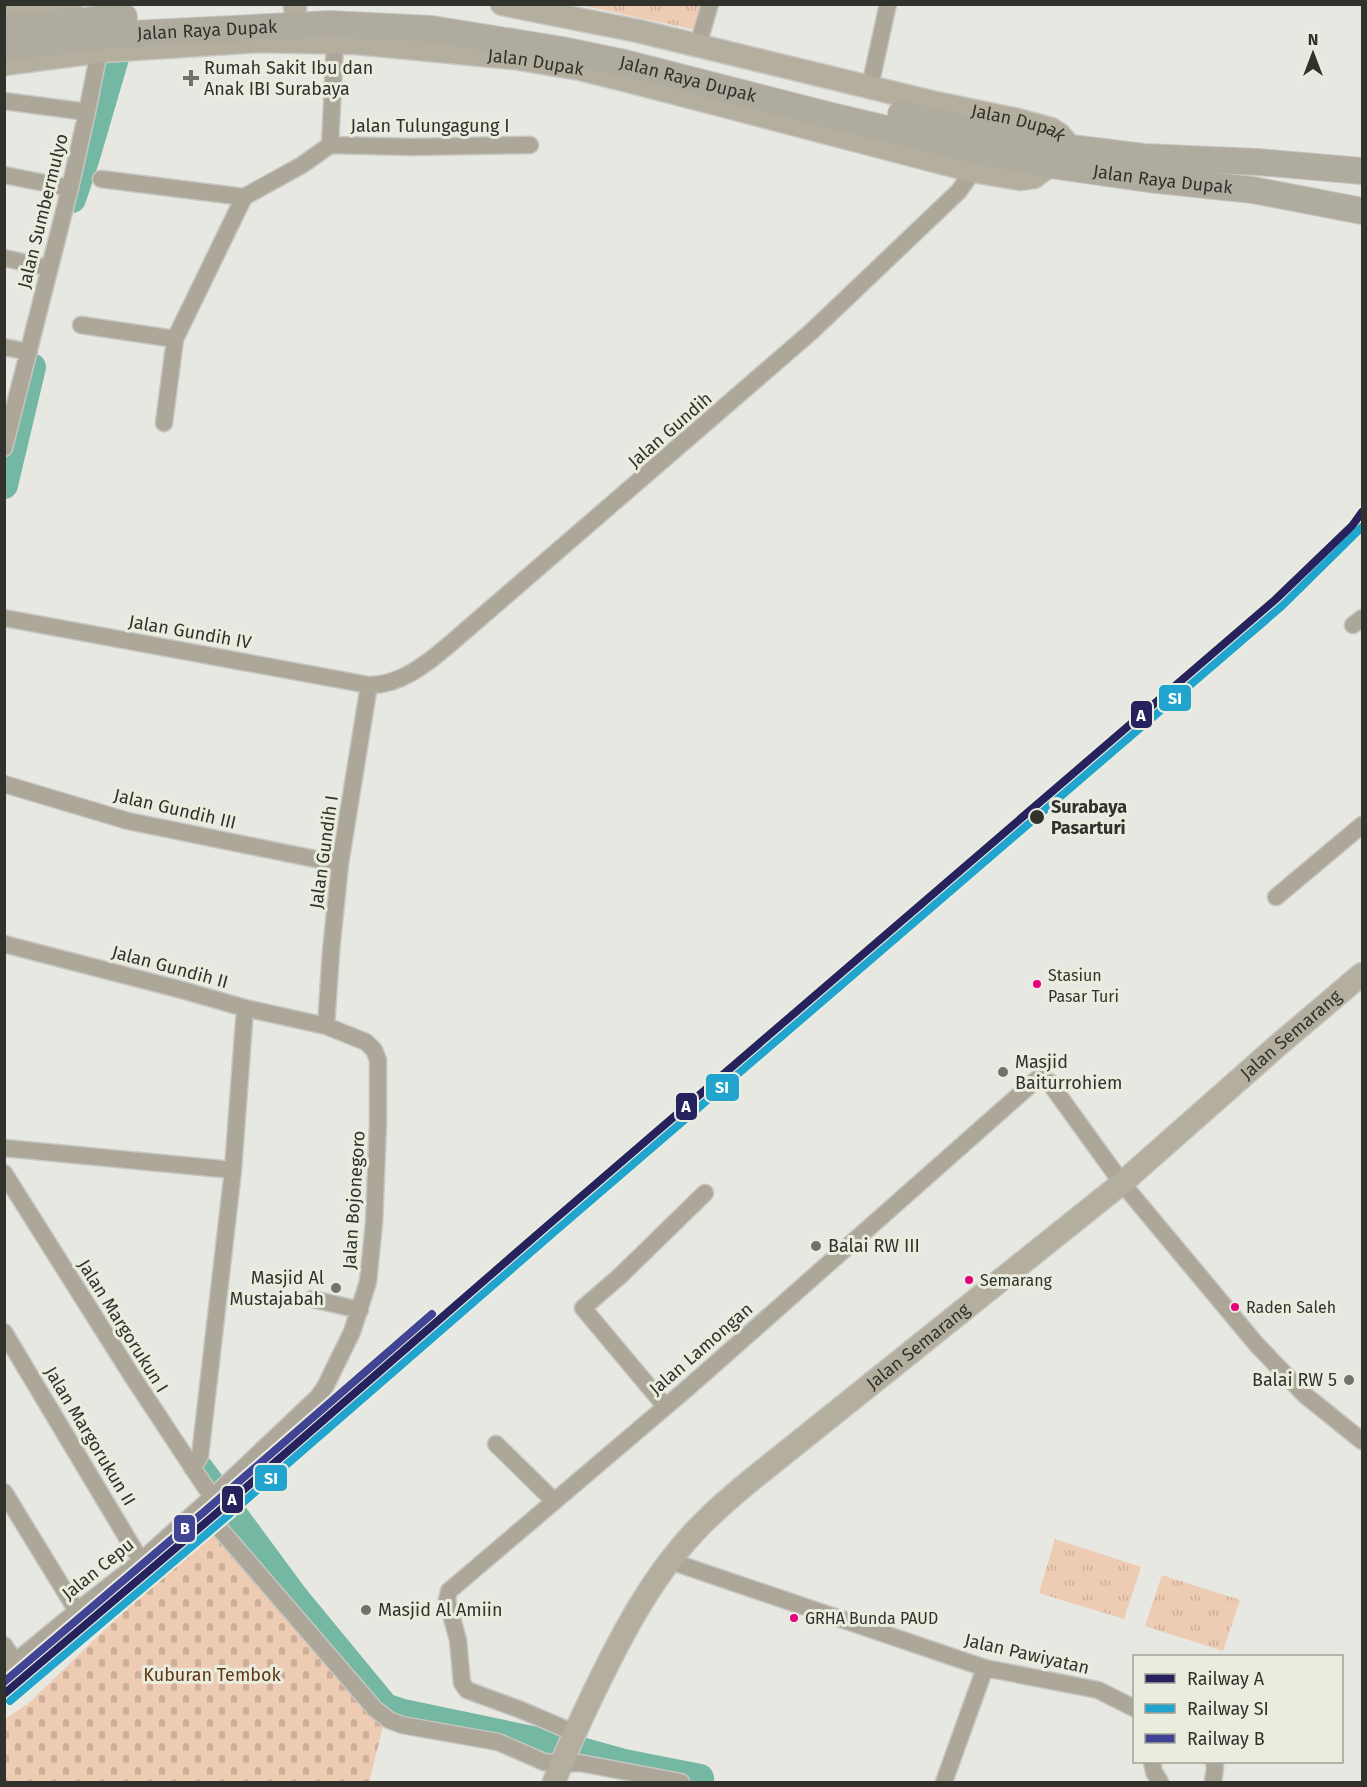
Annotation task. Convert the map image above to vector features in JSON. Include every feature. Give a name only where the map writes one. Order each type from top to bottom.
[{"type":"main road","points":[[4,10],[71,4]]},
{"type":"main road","name":"Jalan Dupak","points":[[502,4],[638,31],[931,102],[1018,120],[1051,129],[1059,134],[1071,148]]},
{"type":"main road","name":"Jalan Raya Dupak","points":[[4,48],[115,37],[332,6],[433,11],[582,38],[698,63],[886,111],[1071,148],[1144,157],[1258,162],[1351,170]]},
{"type":"main road","name":"Jalan Raya Dupak","points":[[295,13],[330,24],[432,29],[535,54],[562,50],[625,63],[774,110],[1050,165],[1148,179],[1253,190],[1351,208]]},
{"type":"main road","name":"Jalan Raya Dupak","points":[[4,28],[115,37]]},
{"type":"main road","name":"Jalan Dupak","points":[[4,63],[115,37],[335,43],[491,56],[535,54]]},
{"type":"main road","name":"Jalan Dupak","points":[[774,110],[973,171],[1020,179],[1034,177],[1050,165]]},
{"type":"main road","points":[[1351,170],[1351,208]]},
{"type":"main road","name":"Jalan Semarang","points":[[565,1755],[617,1644],[648,1592],[700,1525],[744,1486],[1122,1183],[1362,974]]},
{"type":"street","points":[[698,45],[710,4]]},
{"type":"street","points":[[870,86],[888,4]]},
{"type":"street","name":"Jalan Sumbermulyo","points":[[4,448],[87,112],[115,37]]},
{"type":"street","points":[[164,423],[175,339],[244,197],[302,165],[330,145],[335,43]]},
{"type":"street","points":[[4,101],[87,112]]},
{"type":"street","name":"Jalan Tulungagung I","points":[[330,145],[423,147],[530,145]]},
{"type":"street","name":"Jalan Gundih","points":[[369,685],[388,684],[417,669],[450,645],[811,332],[959,191],[973,171]]},
{"type":"street","points":[[4,175],[70,188]]},
{"type":"street","points":[[101,179],[244,197]]},
{"type":"street","points":[[4,258],[49,268]]},
{"type":"street","points":[[81,325],[175,339]]},
{"type":"street","points":[[4,347],[28,352]]},
{"type":"street","name":"Jalan Gundih IV","points":[[4,618],[369,685]]},
{"type":"street","name":"Jalan Gundih I","points":[[326,1026],[340,864],[369,685]]},
{"type":"street","name":"Jalan Gundih III","points":[[4,784],[128,821],[340,864]]},
{"type":"street","points":[[1276,897],[1362,825]]},
{"type":"street","name":"Jalan Gundih II","points":[[4,944],[245,1008],[326,1026]]},
{"type":"street","points":[[195,1464],[200,1456],[233,1170],[245,1008]]},
{"type":"street","name":"Jalan Bojonegoro","points":[[212,1497],[322,1391],[352,1332],[368,1282],[374,1223],[378,1060],[374,1050],[366,1042],[326,1026]]},
{"type":"street","name":"Jalan Lamongan","points":[[565,1755],[521,1710],[464,1688],[458,1640],[447,1600],[452,1587],[690,1386],[1036,1080],[1044,1078],[1049,1082],[1122,1183]]},
{"type":"street","points":[[4,1148],[233,1170]]},
{"type":"street","name":"Jalan Margorukun I","points":[[4,1173],[132,1376],[195,1464],[212,1497],[380,1714],[402,1725],[498,1742],[544,1762],[565,1755]]},
{"type":"street","points":[[1122,1183],[1257,1345],[1305,1395],[1362,1441]]},
{"type":"street","points":[[665,1406],[584,1308],[705,1193]]},
{"type":"street","points":[[312,1299],[360,1310]]},
{"type":"street","name":"Jalan Margorukun II","points":[[4,1332],[141,1561]]},
{"type":"street","points":[[496,1444],[554,1501]]},
{"type":"street","points":[[4,1492],[77,1611]]},
{"type":"street","name":"Jalan Cepu","points":[[10,1667],[141,1561],[212,1497]]},
{"type":"street","name":"Jalan Pawiyatan","points":[[670,1561],[985,1668],[1098,1689],[1133,1707]]},
{"type":"street","points":[[4,1645],[10,1667]]},
{"type":"street","points":[[944,1782],[985,1668]]},
{"type":"street","points":[[565,1755],[580,1763],[681,1782]]},
{"type":"street","points":[[1152,1763],[1154,1772],[1160,1782]]},
{"type":"street","points":[[1213,1782],[1214,1763]]},
{"type":"green space","points":[[580,5],[703,5],[696,30]]},
{"type":"green space","name":"Kuburan Tembok","points":[[224,1519],[386,1715],[369,1782],[5,1782],[5,1719],[30,1702],[157,1579]]},
{"type":"green space","points":[[1055,1539],[1141,1567],[1124,1619],[1039,1593]]},
{"type":"green space","points":[[1162,1575],[1240,1600],[1223,1651],[1145,1626]]},
{"type":"waterway","points":[[72,199],[120,41],[118,4]]},
{"type":"waterway","points":[[4,485],[32,367]]},
{"type":"waterway","points":[[200,1469],[296,1599],[385,1707],[403,1713],[570,1748],[624,1763],[700,1778]]},
{"type":"rail line","name":"A","points":[[4,1694],[1276,599],[1352,526],[1362,512]]},
{"type":"rail line","name":"SI","points":[[10,1701],[1282,606],[1362,527]]},
{"type":"rail line","name":"B","points":[[4,1682],[432,1314]]},
{"type":"place","name":"Rumah Sakit Ibu dan Anak IBI Surabaya","points":[[191,78]]},
{"type":"place","name":"Surabaya Pasarturi","points":[[1037,817]]},
{"type":"place","name":"Stasiun Pasar Turi","points":[[1037,984]]},
{"type":"place","name":"Masjid Baiturrohiem","points":[[1003,1072]]},
{"type":"place","name":"Balai RW III","points":[[816,1246]]},
{"type":"place","name":"Semarang","points":[[969,1280]]},
{"type":"place","name":"Masjid Al Mustajabah","points":[[336,1288]]},
{"type":"place","name":"Raden Saleh","points":[[1235,1307]]},
{"type":"place","name":"Balai RW 5","points":[[1349,1380]]},
{"type":"place","name":"Masjid Al Amiin","points":[[366,1610]]},
{"type":"place","name":"GRHA Bunda PAUD","points":[[794,1618]]}]
